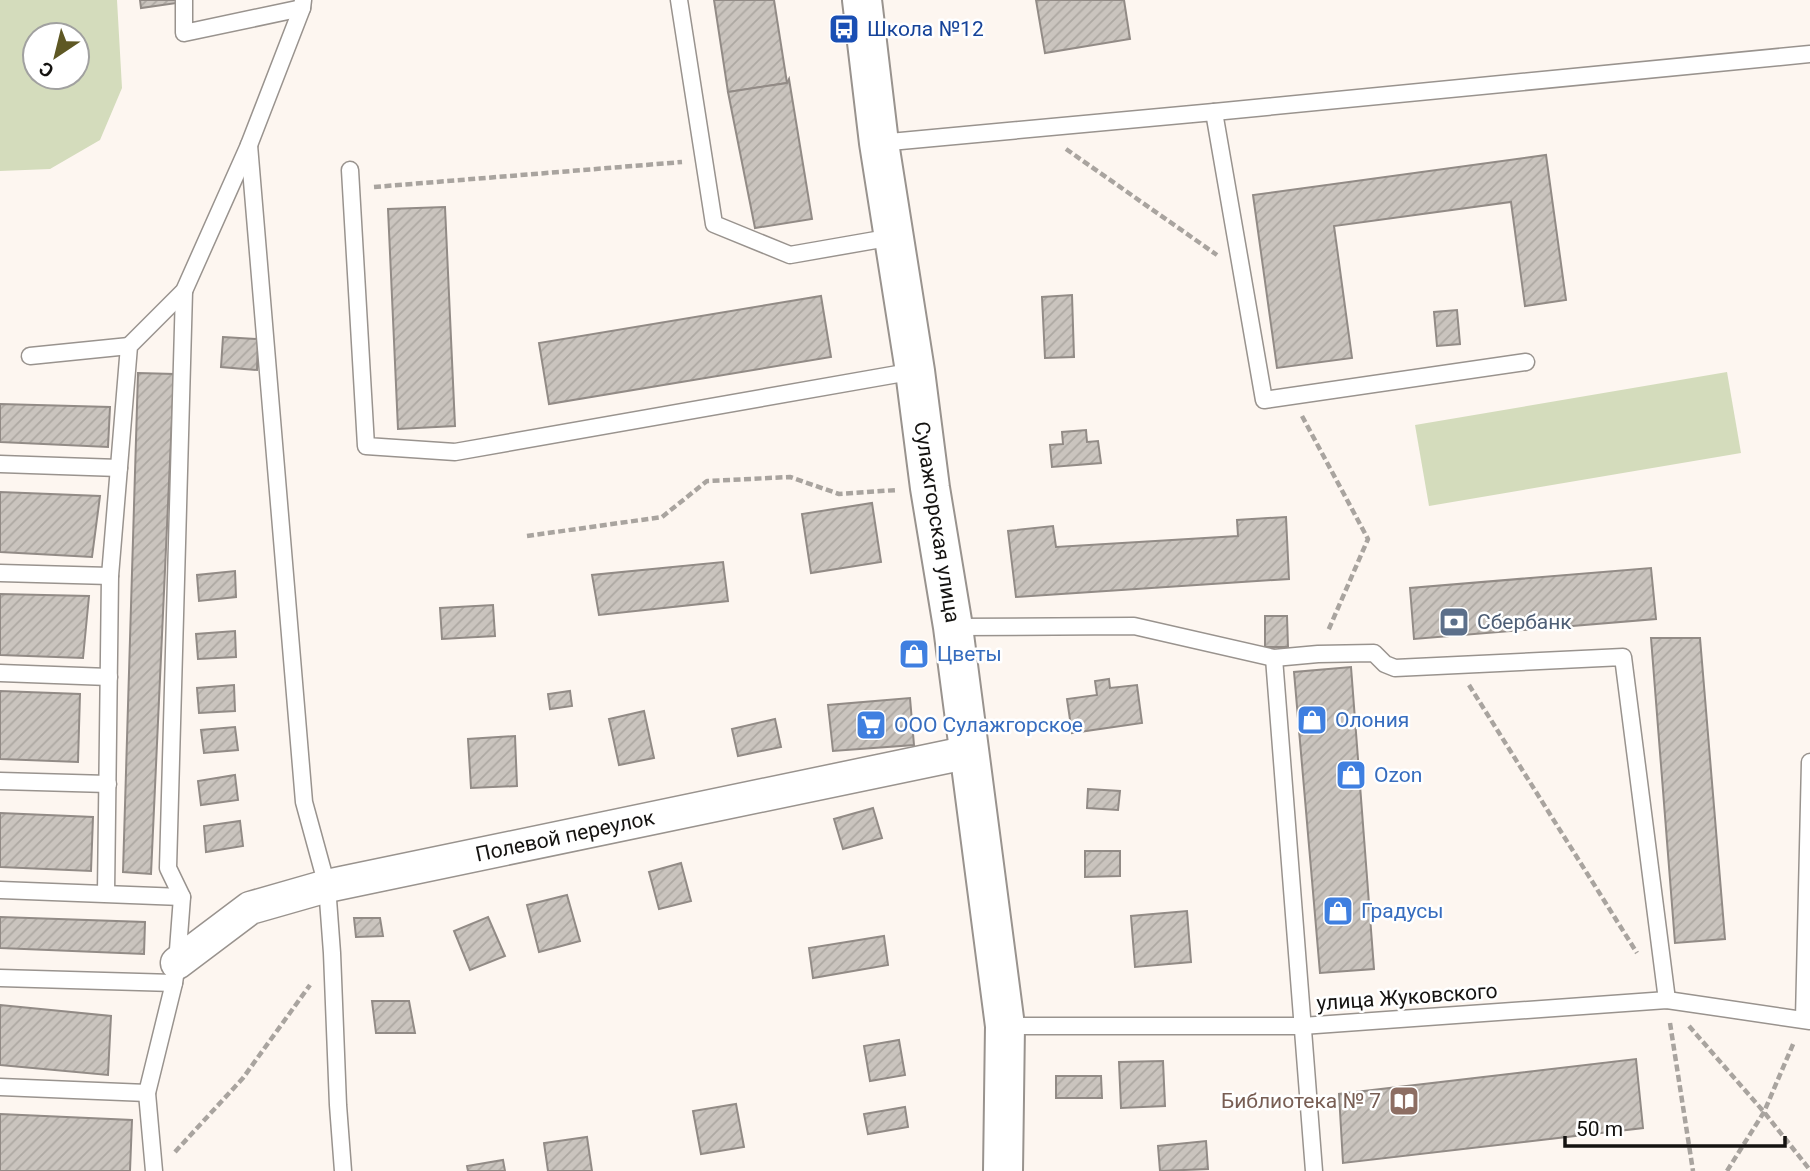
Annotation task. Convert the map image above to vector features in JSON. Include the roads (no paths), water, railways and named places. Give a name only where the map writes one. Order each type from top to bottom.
[{"type":"main road","name":"Сулажгорская улица","points":[[862,0],[879,143],[953,627],[1005,1026],[1003,1171]]},
{"type":"street","name":"Полевой переулок","points":[[175,973],[250,908],[327,886],[970,752]]},
{"type":"lane","points":[[184,0],[184,33],[302,4]]},
{"type":"lane","points":[[679,0],[714,224],[790,255],[895,236]]},
{"type":"lane","points":[[30,356],[129,346],[184,291],[249,145],[302,4]]},
{"type":"lane","points":[[879,143],[1810,54]]},
{"type":"lane","points":[[1214,112],[1264,400],[1526,362]]},
{"type":"lane","points":[[249,145],[304,802],[327,886],[343,1171]]},
{"type":"lane","points":[[351,170],[366,446],[455,452],[915,371]]},
{"type":"lane","points":[[154,1171],[146,1093],[175,973],[182,897],[168,868],[184,291]]},
{"type":"lane","points":[[106,893],[110,576],[129,346]]},
{"type":"lane","points":[[0,464],[119,468]]},
{"type":"lane","points":[[0,573],[110,576]]},
{"type":"lane","points":[[953,627],[1133,626],[1275,658],[1374,653],[1385,664],[1395,668],[1623,657],[1667,1000]]},
{"type":"lane","points":[[1275,658],[1314,1171]]},
{"type":"lane","points":[[0,673],[109,677]]},
{"type":"lane","points":[[1807,1020],[1810,762]]},
{"type":"lane","points":[[0,782],[108,784]]},
{"type":"lane","points":[[0,890],[182,897]]},
{"type":"lane","points":[[0,978],[175,973]]},
{"type":"lane","name":"улица Жуковского","points":[[1005,1026],[1302,1026],[1667,1000],[1807,1020]]},
{"type":"lane","points":[[0,1087],[146,1093]]},
{"type":"place","name":"Школа №12","points":[[844,29]]},
{"type":"place","name":"Сбербанк","points":[[1454,622]]},
{"type":"place","name":"Цветы","points":[[914,654]]},
{"type":"place","name":"Олония","points":[[1312,720]]},
{"type":"place","name":"ООО Сулажгорское","points":[[871,725]]},
{"type":"place","name":"Ozon","points":[[1351,775]]},
{"type":"place","name":"Градусы","points":[[1338,911]]},
{"type":"place","name":"Библиотека № 7","points":[[1404,1101]]}]
